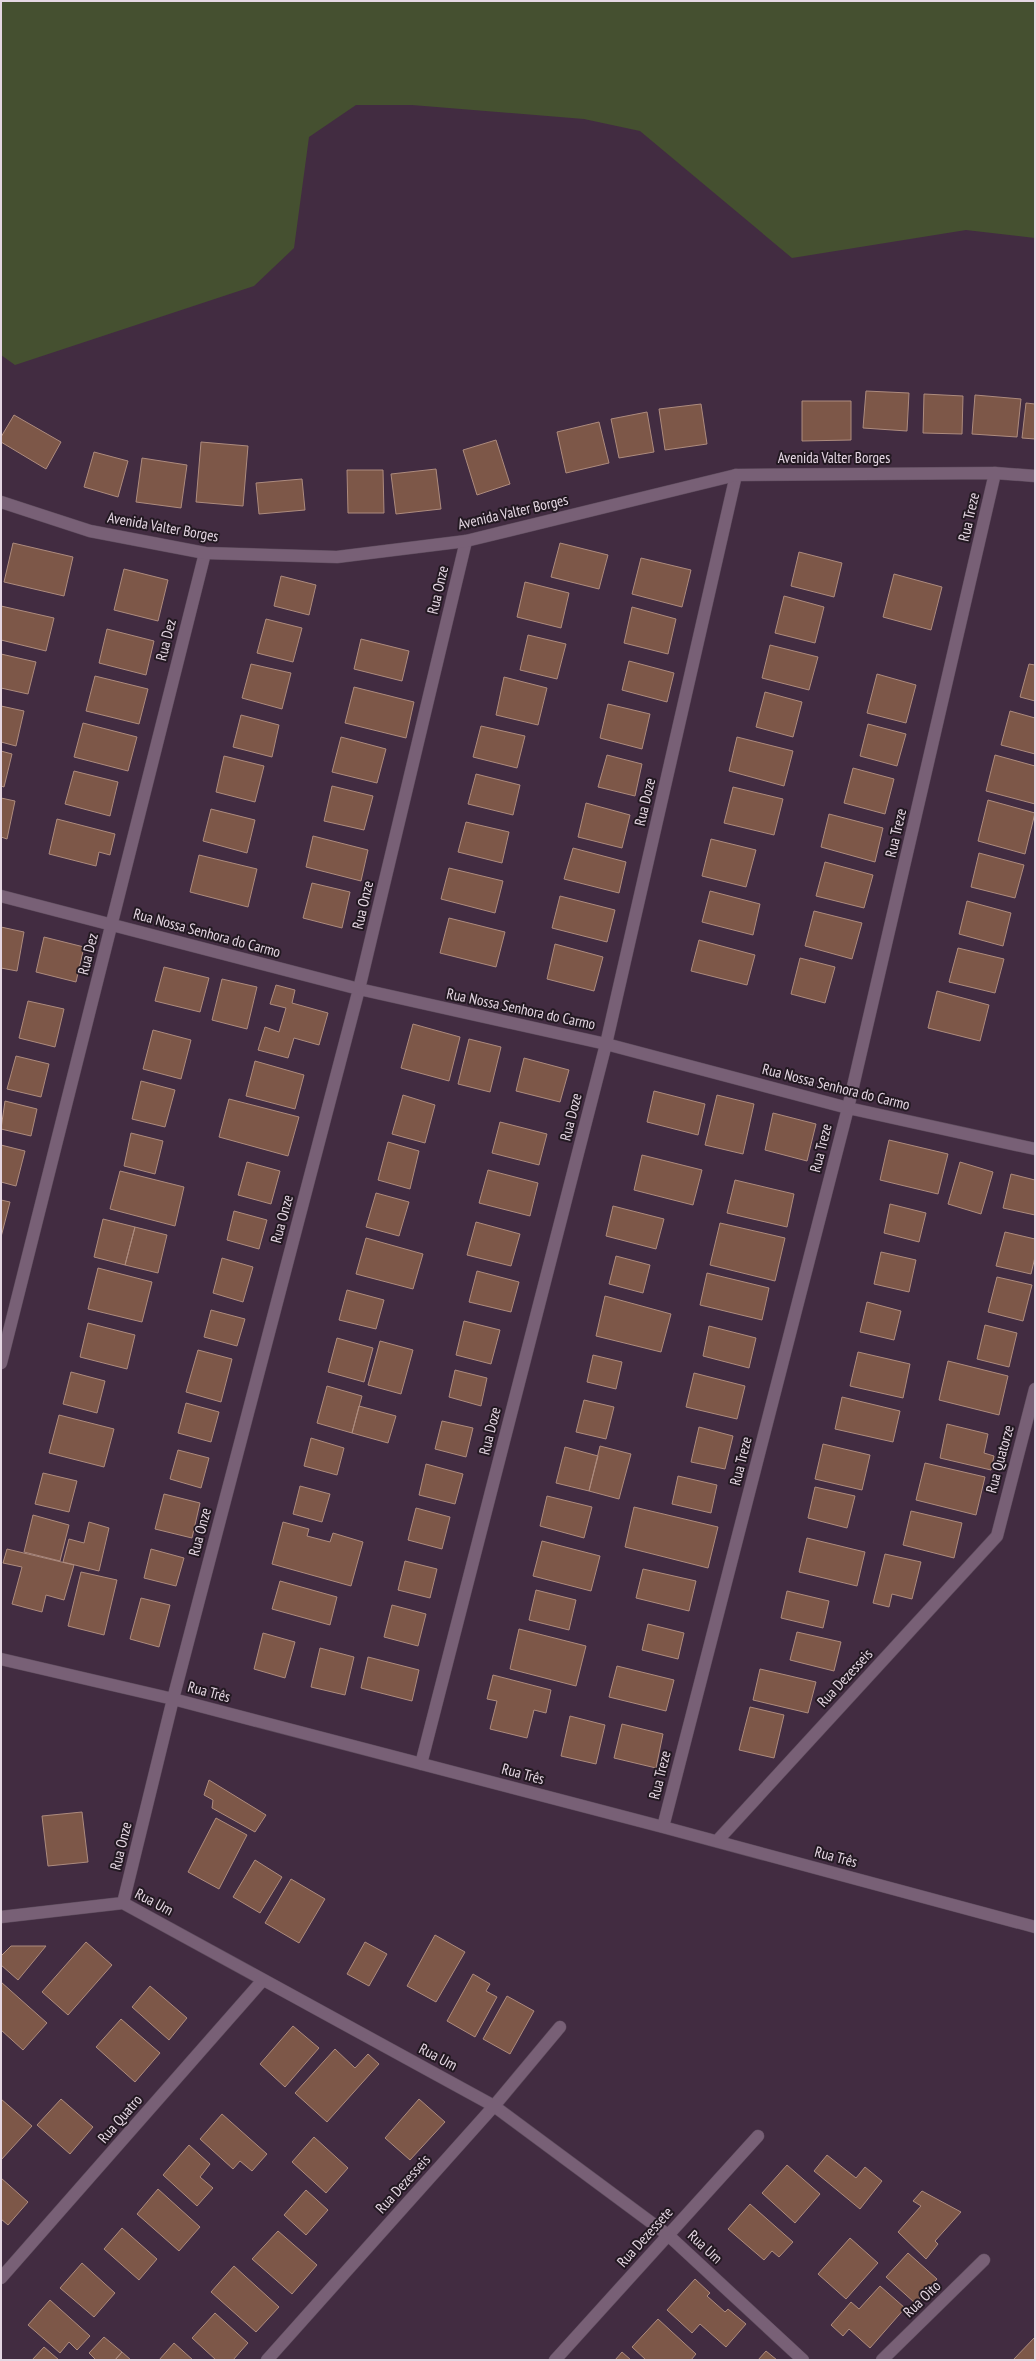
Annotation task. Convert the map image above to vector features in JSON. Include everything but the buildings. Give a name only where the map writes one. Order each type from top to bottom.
[{"type":"street","name":"Avenida Valter Borges","points":[[1,502],[90,531],[205,553],[337,557],[466,540],[736,475],[996,473],[1035,476]]},
{"type":"street","name":"Rua Treze","points":[[663,1826],[848,1108],[996,473]]},
{"type":"street","name":"Rua Doze","points":[[421,1764],[606,1044],[736,475]]},
{"type":"street","name":"Rua Onze","points":[[123,1903],[173,1699],[359,990],[466,540]]},
{"type":"street","name":"Rua Dez","points":[[1,1363],[205,553]]},
{"type":"street","name":"Rua Nossa Senhora do Carmo","points":[[1,896],[359,990],[606,1044],[848,1108],[1035,1149]]},
{"type":"street","name":"Rua Quatorze","points":[[997,1536],[1035,1389]]},
{"type":"street","name":"Rua Dezesseis","points":[[717,1841],[997,1536]]},
{"type":"street","name":"Rua Três","points":[[1,1658],[173,1699],[663,1826],[1035,1927]]},
{"type":"street","name":"Rua Um","points":[[1,1917],[123,1903],[262,1981],[494,2106],[668,2235],[803,2360]]},
{"type":"street","name":"Rua Quatro","points":[[1,2278],[262,1981]]},
{"type":"street","name":"Rua Dezesseis","points":[[267,2360],[494,2106],[560,2027]]},
{"type":"street","name":"Rua Dezessete","points":[[555,2360],[758,2136]]},
{"type":"street","name":"Rua Oito","points":[[882,2360],[984,2260]]},
{"type":"green space","points":[[1,1],[1035,1],[1035,238],[966,230],[792,258],[640,131],[584,119],[412,105],[356,105],[309,137],[294,248],[254,286],[15,365],[1,355]]}]
